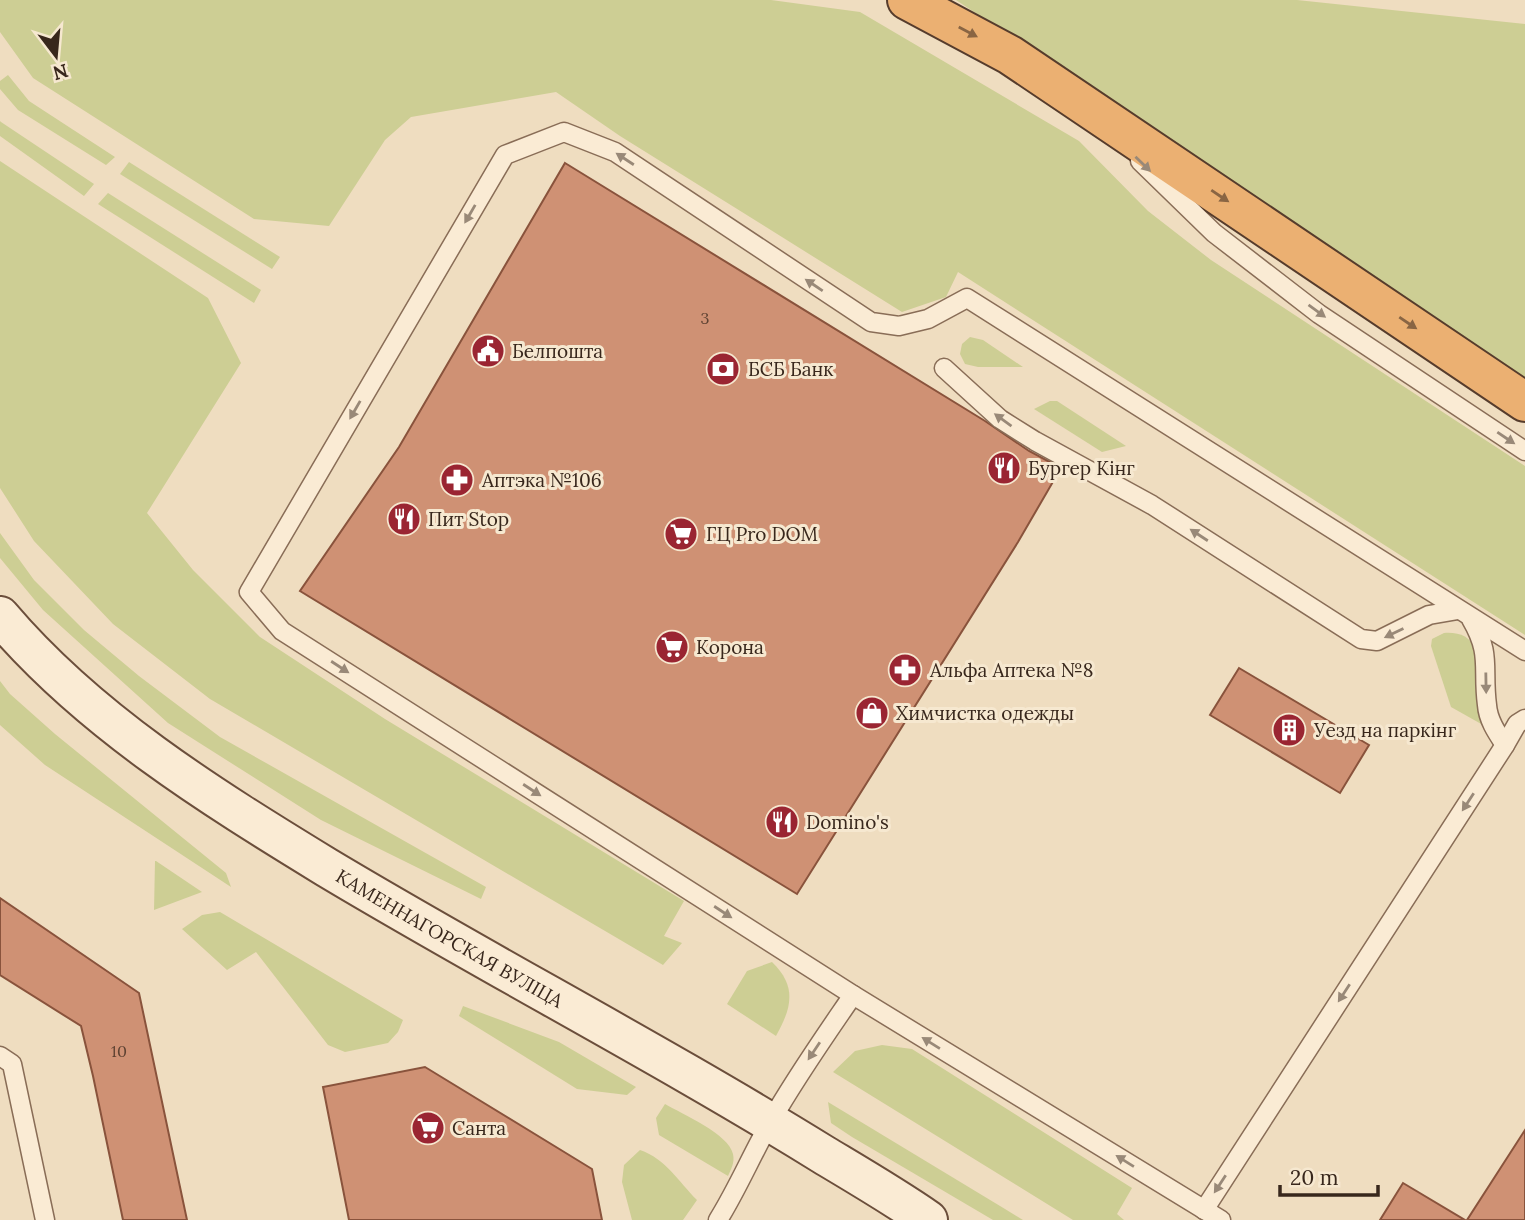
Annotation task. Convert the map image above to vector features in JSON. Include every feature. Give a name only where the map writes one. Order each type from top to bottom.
[{"type":"highway","points":[[908,0],[1010,55],[1525,402]]},
{"type":"main road","name":"КАМЕННАГОРСКАЯ ВУЛІЦА","points":[[0,616],[23,643],[89,705],[197,784],[289,844],[436,933],[771,1122],[928,1220]]},
{"type":"lane","points":[[1077,100],[1214,233],[1319,313],[1525,451]]},
{"type":"lane","points":[[1221,1220],[853,995],[282,631],[249,592],[505,155],[564,132],[615,152],[871,322],[899,326],[928,319],[967,298],[1525,651]]},
{"type":"lane","points":[[944,368],[1000,419],[1034,441],[1152,505],[1361,639],[1377,641],[1429,615],[1464,614]]},
{"type":"lane","points":[[1464,614],[1480,635],[1486,654],[1487,706],[1491,722],[1505,745]]},
{"type":"lane","points":[[1204,1210],[1517,724],[1525,719]]},
{"type":"lane","points":[[718,1220],[733,1197],[771,1122],[853,995]]},
{"type":"lane","points":[[0,1056],[12,1064],[44,1220]]},
{"type":"green space","points":[[0,0],[771,0],[860,12],[1079,141],[1148,211],[1211,260],[1525,466],[1525,635],[958,272],[946,297],[902,312],[620,136],[556,92],[411,117],[385,140],[329,226],[254,219],[33,78],[0,32]]},
{"type":"green space","points":[[956,0],[1297,0],[1525,24],[1525,379]]},
{"type":"green space","points":[[8,75],[29,101],[115,157],[106,165],[18,110],[0,89],[0,81]]},
{"type":"green space","points":[[0,121],[94,184],[84,196],[0,136]]},
{"type":"green space","points":[[0,161],[208,298],[241,363],[147,513],[193,570],[260,637],[385,719],[684,901],[664,936],[682,943],[663,965],[210,699],[113,624],[34,541],[0,488]]},
{"type":"green space","points":[[129,162],[280,257],[272,269],[120,174]]},
{"type":"green space","points":[[108,193],[261,290],[254,303],[98,204]]},
{"type":"green space","points":[[970,337],[983,340],[1023,367],[978,367],[965,364],[960,354],[962,344]]},
{"type":"green space","points":[[1050,401],[1057,401],[1126,446],[1102,452],[1034,409]]},
{"type":"green space","points":[[0,533],[34,580],[84,630],[139,676],[220,737],[486,887],[481,899],[321,820],[168,723],[43,610],[0,558]]},
{"type":"green space","points":[[1444,633],[1463,636],[1471,641],[1476,650],[1483,725],[1451,707],[1431,646],[1432,639]]},
{"type":"green space","points":[[0,681],[10,694],[55,734],[226,873],[231,887],[45,765],[0,725]]},
{"type":"green space","points":[[156,861],[202,892],[154,910]]},
{"type":"green space","points":[[220,912],[403,1020],[398,1032],[388,1043],[345,1052],[328,1045],[256,952],[227,970],[182,929],[202,915]]},
{"type":"green space","points":[[772,962],[786,980],[789,989],[788,1007],[776,1036],[727,1004],[747,971]]},
{"type":"green space","points":[[463,1006],[559,1042],[636,1087],[627,1095],[577,1089],[459,1016]]},
{"type":"green space","points":[[882,1045],[912,1049],[1132,1188],[1117,1214],[1124,1220],[1073,1220],[833,1072],[855,1051]]},
{"type":"green space","points":[[828,1102],[1023,1220],[993,1220],[852,1137],[831,1123]]},
{"type":"green space","points":[[665,1104],[714,1132],[730,1147],[733,1160],[728,1176],[659,1135],[656,1118]]},
{"type":"green space","points":[[640,1150],[664,1165],[697,1200],[683,1220],[632,1220],[622,1182],[624,1165]]},
{"type":"building","name":"ГЦ Pro DOM","points":[[565,163],[985,421],[1029,451],[1061,468],[1018,542],[797,894],[300,591],[399,447]]},
{"type":"building","name":"Уезд на паркінг","points":[[1239,668],[1369,745],[1340,793],[1210,715]]},
{"type":"building","points":[[0,898],[139,993],[187,1220],[123,1220],[81,1026],[0,975]]},
{"type":"building","name":"Санта","points":[[425,1067],[592,1169],[602,1220],[349,1220],[323,1087]]},
{"type":"building","points":[[1525,1130],[1525,1220],[1467,1220]]},
{"type":"building","points":[[1403,1183],[1465,1220],[1380,1220]]},
{"type":"place","name":"Белпошта","points":[[488,351]]},
{"type":"place","name":"БСБ Банк","points":[[723,369]]},
{"type":"place","name":"Бургер Кінг","points":[[1004,468]]},
{"type":"place","name":"Аптэка №106","points":[[457,480]]},
{"type":"place","name":"Пит Stop","points":[[404,519]]},
{"type":"place","name":"ГЦ Pro DOM","points":[[681,534]]},
{"type":"place","name":"Корона","points":[[672,647]]},
{"type":"place","name":"Альфа Аптека №8","points":[[905,670]]},
{"type":"place","name":"Химчистка одежды","points":[[872,713]]},
{"type":"place","name":"Уезд на паркінг","points":[[1289,730]]},
{"type":"place","name":"Domino's","points":[[782,822]]},
{"type":"place","name":"Санта","points":[[428,1128]]}]
